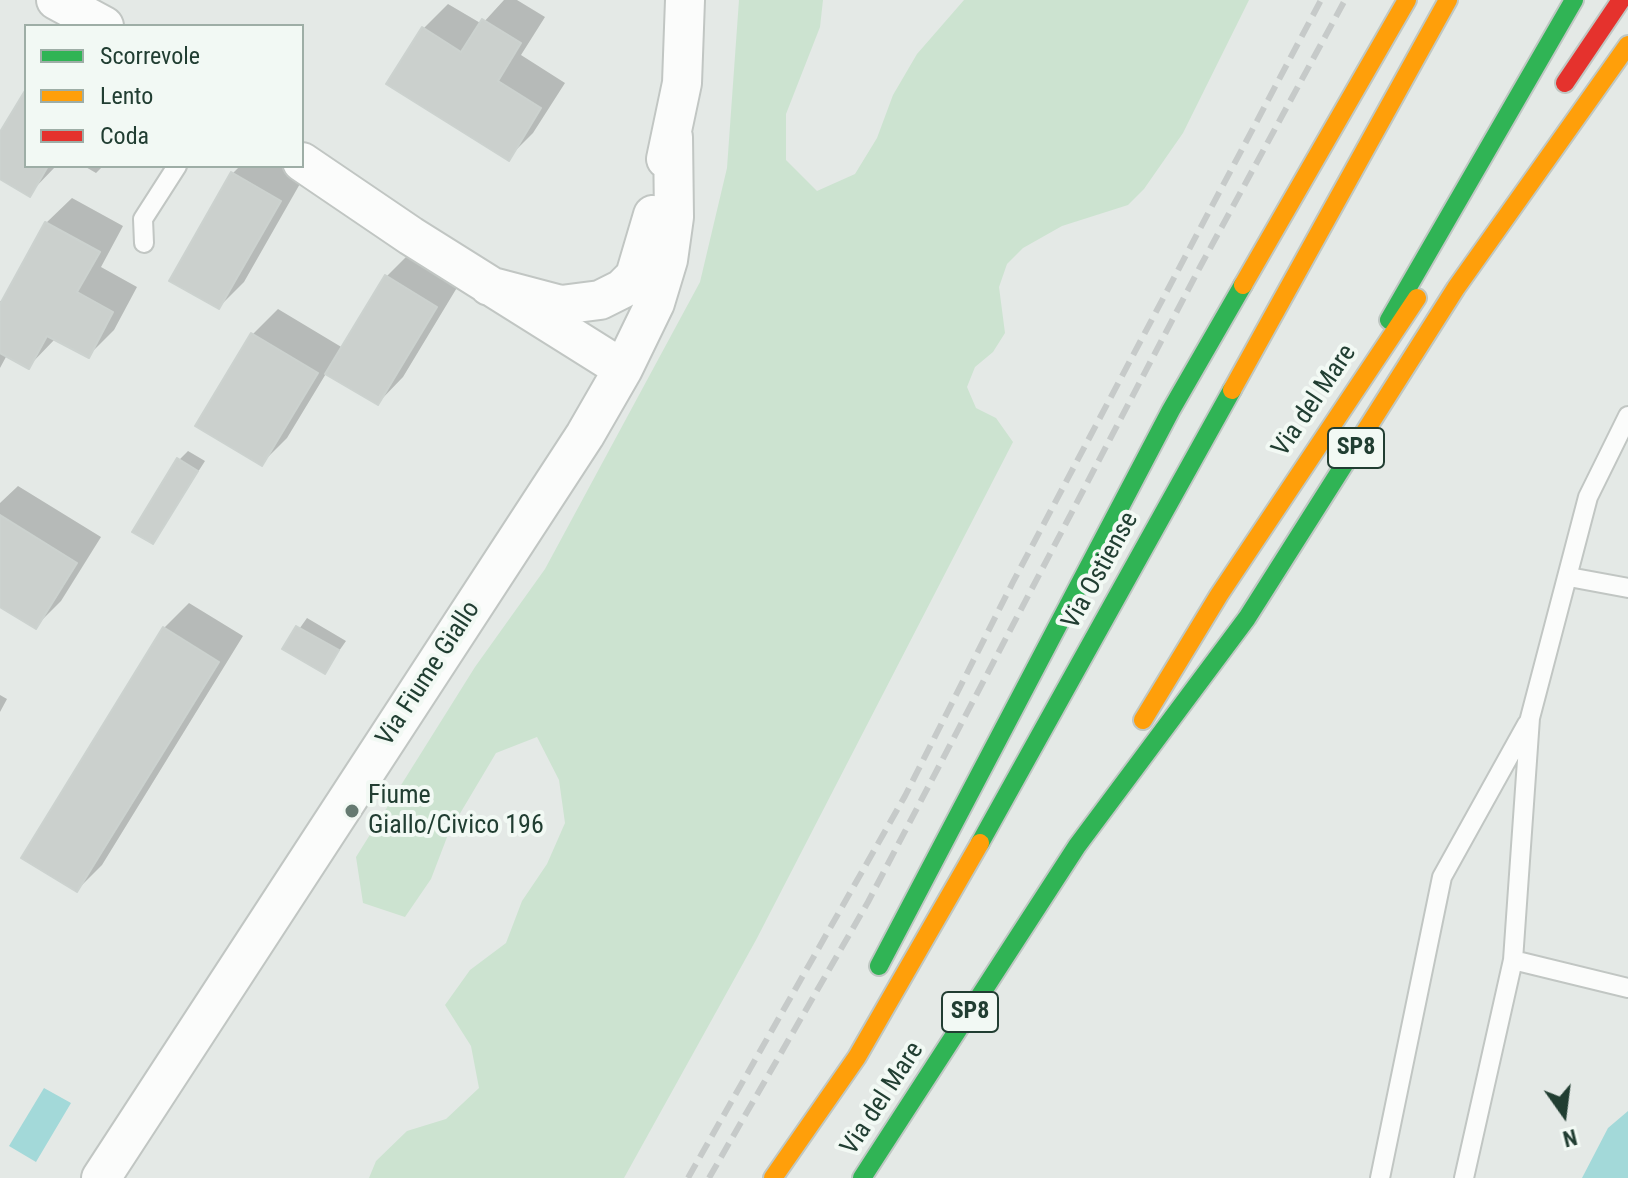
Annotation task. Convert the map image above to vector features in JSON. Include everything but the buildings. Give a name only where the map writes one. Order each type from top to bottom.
[{"type":"main road","name":"Via Ostiense","points":[[873,978],[1171,410],[1407,0]]},
{"type":"main road","name":"Via Ostiense","points":[[773,1178],[857,1057],[909,972],[1448,0]]},
{"type":"main road","points":[[1327,429],[1574,0]]},
{"type":"main road","points":[[1553,99],[1621,0]]},
{"type":"main road","name":"Via del Mare","points":[[862,1178],[1077,846],[1247,618],[1507,212],[1628,45]]},
{"type":"main road","name":"Via del Mare","points":[[1077,846],[1133,738],[1219,595],[1327,429],[1463,231]]},
{"type":"main road","points":[[1391,392],[1520,231]]},
{"type":"main road","name":"Via Ostiense","points":[[785,1159],[830,1061]]},
{"type":"street","points":[[56,0],[100,24]]},
{"type":"street","name":"Via Fiume Giallo","points":[[489,286],[561,305],[600,300],[622,289],[635,276],[645,250],[673,137],[682,83],[685,0]]},
{"type":"street","name":"Via Fiume Giallo","points":[[101,1178],[585,435],[623,369],[655,303],[668,260],[674,217],[673,137]]},
{"type":"street","name":"Via Fiume Giallo","points":[[304,163],[489,286],[623,369]]},
{"type":"lane","points":[[144,243],[143,219],[176,168]]},
{"type":"lane","points":[[1464,1178],[1513,960],[1530,718],[1588,497],[1628,416]]},
{"type":"lane","points":[[1569,577],[1628,588]]},
{"type":"lane","points":[[1380,1178],[1442,877],[1530,718]]},
{"type":"lane","points":[[1513,960],[1628,988]]},
{"type":"green space","points":[[739,0],[823,0],[820,27],[786,114],[786,160],[817,191],[855,174],[877,138],[893,95],[917,54],[964,0],[1249,0],[1183,133],[1144,189],[1128,205],[1062,226],[1023,248],[1007,264],[999,287],[1005,333],[993,352],[975,367],[967,387],[976,408],[996,418],[1013,442],[756,940],[624,1178],[369,1178],[376,1161],[407,1131],[446,1119],[479,1088],[471,1046],[445,1005],[470,970],[506,943],[522,901],[547,864],[565,823],[559,780],[537,737],[496,753],[449,832],[431,879],[405,917],[363,903],[356,857],[475,667],[545,569],[700,282],[727,168]]},
{"type":"water","points":[[44,1088],[71,1103],[36,1162],[9,1146]]},
{"type":"water","points":[[1628,1111],[1628,1178],[1582,1178],[1608,1128]]},
{"type":"railway","points":[[688,1178],[905,796],[1013,582],[1321,0]]},
{"type":"railway","points":[[709,1178],[868,902],[1200,267],[1345,0]]},
{"type":"traffic: fast","points":[[1389,320],[1574,0]]},
{"type":"traffic: fast","points":[[879,966],[1171,410],[1243,285]]},
{"type":"traffic: fast","points":[[980,843],[1232,390]]},
{"type":"traffic: fast","points":[[862,1178],[1077,846],[1247,618],[1354,449]]},
{"type":"traffic: slow","points":[[1243,285],[1407,0]]},
{"type":"traffic: slow","points":[[1232,390],[1448,0]]},
{"type":"traffic: slow","points":[[1354,449],[1456,288],[1628,45]]},
{"type":"traffic: slow","points":[[1143,720],[1219,595],[1417,298]]},
{"type":"traffic: slow","points":[[773,1178],[857,1057],[980,843]]},
{"type":"traffic: jam","points":[[1565,83],[1621,0]]},
{"type":"place","name":"Fiume Giallo/Civico 196","points":[[352,811]]}]
